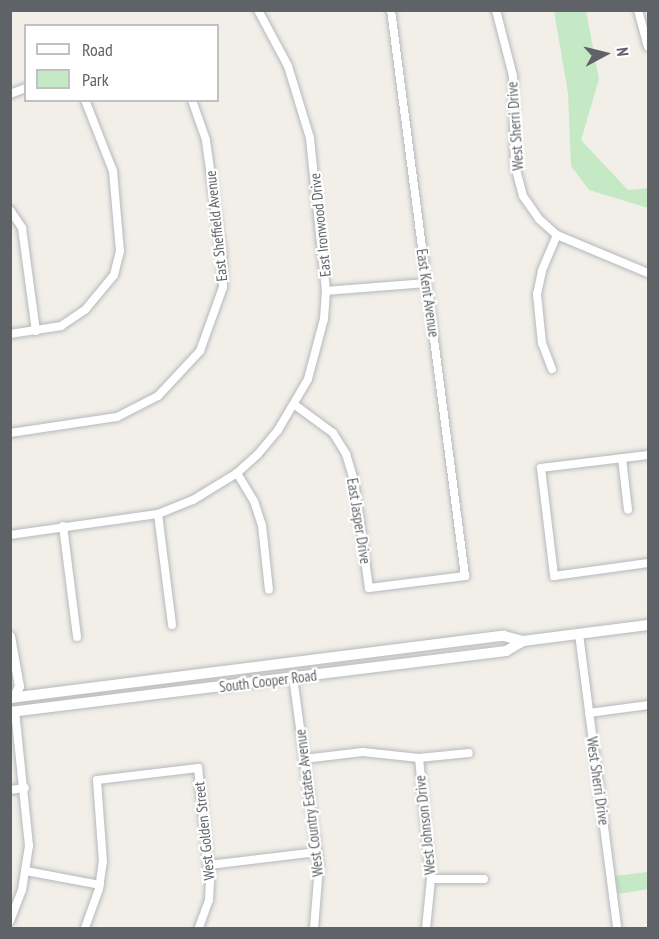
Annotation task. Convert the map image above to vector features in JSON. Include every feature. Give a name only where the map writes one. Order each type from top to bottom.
[{"type":"main road","name":"South Cooper Road","points":[[11,697],[504,636],[523,641],[648,626]]},
{"type":"main road","name":"South Cooper Road","points":[[13,712],[506,651],[523,641]]},
{"type":"main road","points":[[292,664],[293,677]]},
{"type":"street","name":"East Ironwood Drive","points":[[10,535],[158,514],[193,500],[237,473],[265,446],[295,405],[318,347],[326,291],[310,138],[302,102],[258,10]]},
{"type":"street","name":"East Kent Avenue","points":[[369,588],[465,576],[391,10]]},
{"type":"street","name":"West Sherri Drive","points":[[496,10],[513,76],[515,166],[523,196],[539,219],[557,235]]},
{"type":"street","points":[[638,10],[648,47]]},
{"type":"street","points":[[10,334],[61,326],[85,310],[114,275],[120,251],[114,171],[86,102]]},
{"type":"street","name":"East Sheffield Avenue","points":[[10,433],[117,417],[158,396],[200,351],[223,287],[222,256],[206,140],[193,102]]},
{"type":"street","points":[[10,210],[22,228],[36,331]]},
{"type":"street","points":[[552,369],[542,343],[537,294],[542,271],[557,235],[648,273]]},
{"type":"street","points":[[326,291],[426,283]]},
{"type":"street","name":"East Jasper Drive","points":[[295,405],[333,433],[346,454],[354,480],[369,588]]},
{"type":"street","points":[[648,455],[541,468],[555,576],[648,563]]},
{"type":"street","points":[[622,458],[628,510]]},
{"type":"street","points":[[237,473],[254,501],[262,525],[269,590]]},
{"type":"street","points":[[158,514],[172,625]]},
{"type":"street","points":[[63,526],[77,637]]},
{"type":"street","name":"West Sherri Drive","points":[[579,634],[617,928]]},
{"type":"street","points":[[10,636],[19,686],[11,697],[29,829],[26,870],[10,921]]},
{"type":"street","name":"West Country Estates Avenue","points":[[293,677],[317,852],[319,882],[314,928]]},
{"type":"street","points":[[589,713],[648,705]]},
{"type":"street","points":[[304,759],[363,752],[419,758],[469,753]]},
{"type":"street","name":"West Johnson Drive","points":[[419,758],[432,879],[426,928]]},
{"type":"street","name":"West Golden Street","points":[[100,885],[103,836],[97,780],[198,768],[209,865],[209,900],[199,928]]},
{"type":"street","points":[[10,790],[25,788]]},
{"type":"street","points":[[209,865],[317,852]]},
{"type":"street","points":[[26,870],[100,885],[85,928]]},
{"type":"street","points":[[432,879],[484,879]]},
{"type":"green space","points":[[554,11],[586,11],[599,79],[581,140],[628,190],[648,188],[648,208],[589,190],[571,166],[568,93]]},
{"type":"green space","points":[[648,872],[648,889],[618,894],[615,876]]}]
